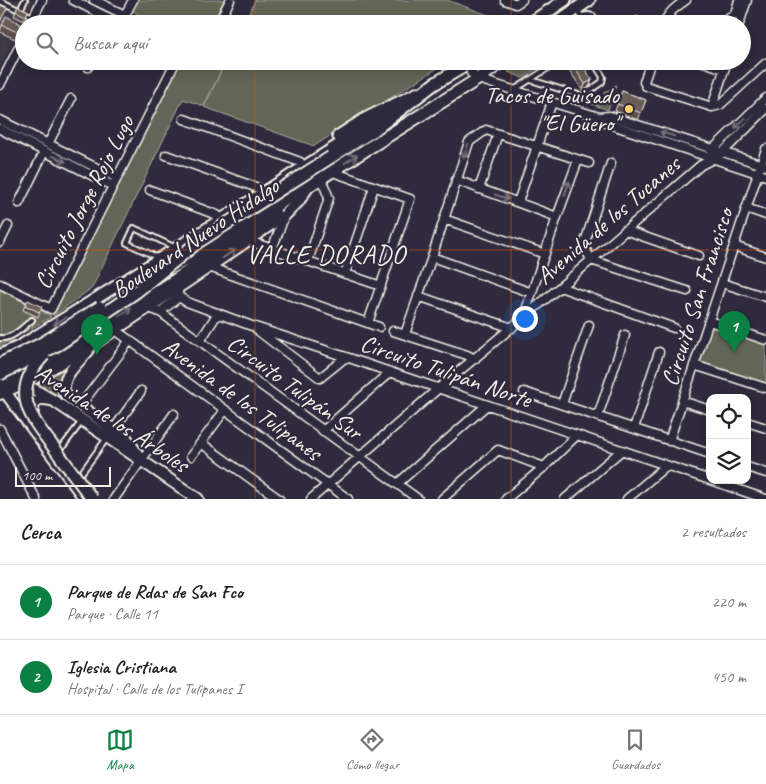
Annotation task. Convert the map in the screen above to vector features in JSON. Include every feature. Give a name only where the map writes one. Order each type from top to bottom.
[{"type":"main road","points":[[544,15],[566,0]]},
{"type":"main road","points":[[573,15],[579,12],[589,0]]},
{"type":"main road","name":"Boulevard Nuevo Hidalgo","points":[[2,353],[20,346],[458,70]]},
{"type":"main road","name":"Boulevard Nuevo Hidalgo","points":[[1,392],[15,379],[72,348],[254,227],[326,174],[490,70]]},
{"type":"main road","name":"Boulevard Nuevo Hidalgo","points":[[0,372],[59,344],[136,292],[198,242],[374,130],[434,84]]},
{"type":"main road","name":"Boulevard Nuevo Hidalgo","points":[[175,248],[194,231],[366,118],[434,84]]},
{"type":"main road","points":[[1,392],[25,383],[91,346],[114,329],[149,308],[178,293],[209,267],[285,215],[298,202],[310,185]]},
{"type":"main road","name":"Boulevard Nuevo Hidalgo","points":[[0,372],[136,284],[205,250],[310,185]]},
{"type":"main road","points":[[0,372],[20,346]]},
{"type":"main road","points":[[91,346],[67,375],[64,392],[65,395],[80,406],[110,434]]},
{"type":"main road","points":[[48,350],[37,362],[28,379],[26,387],[28,407],[35,423],[92,499]]},
{"type":"main road","name":"Avenida de los Árboles","points":[[0,372],[25,383],[82,420],[110,434],[142,460],[198,499]]},
{"type":"main road","points":[[1,392],[17,409],[85,499]]},
{"type":"main road","points":[[1,392],[13,392],[21,397],[33,412]]},
{"type":"main road","points":[[33,412],[34,404],[39,400],[54,401]]},
{"type":"street","points":[[35,15],[42,0]]},
{"type":"street","points":[[73,0],[99,15]]},
{"type":"street","points":[[94,0],[125,15],[132,0]]},
{"type":"street","points":[[222,15],[230,0]]},
{"type":"street","points":[[505,0],[519,2]]},
{"type":"street","points":[[668,15],[686,0]]},
{"type":"street","points":[[734,15],[739,0]]},
{"type":"street","points":[[742,15],[747,0]]},
{"type":"street","points":[[0,85],[2,77],[15,53]]},
{"type":"street","points":[[648,70],[645,84],[712,107],[720,105],[766,63]]},
{"type":"street","name":"Circuito Jorge Rojo Lugo","points":[[0,284],[51,309],[171,70]]},
{"type":"street","points":[[471,70],[471,73],[478,79],[599,117],[610,116],[764,165]]},
{"type":"street","points":[[712,107],[723,70]]},
{"type":"street","name":"Avenida de los Tucanes","points":[[709,158],[714,149],[766,98]]},
{"type":"street","points":[[19,203],[71,99]]},
{"type":"street","points":[[518,202],[552,102]]},
{"type":"street","name":"Avenida de los Tucanes","points":[[311,499],[439,388],[560,288],[701,164],[722,152],[766,109]]},
{"type":"street","points":[[599,117],[606,123],[762,175]]},
{"type":"street","points":[[184,119],[300,162]]},
{"type":"street","points":[[0,120],[10,130],[82,166],[113,186]]},
{"type":"street","points":[[0,129],[10,130]]},
{"type":"street","points":[[405,334],[469,142],[486,130],[589,163]]},
{"type":"street","points":[[480,189],[498,134]]},
{"type":"street","name":"Circuito San Francisco","points":[[670,441],[746,208],[762,175],[766,149]]},
{"type":"street","points":[[166,155],[258,188]]},
{"type":"street","points":[[523,318],[578,160]]},
{"type":"street","points":[[611,163],[585,242],[586,250],[591,260],[687,291]]},
{"type":"street","points":[[82,166],[117,178]]},
{"type":"street","points":[[308,261],[329,198],[326,174],[410,199],[368,323]]},
{"type":"street","points":[[456,180],[557,217]]},
{"type":"street","points":[[345,274],[374,187]]},
{"type":"street","points":[[150,190],[217,216]]},
{"type":"street","points":[[746,208],[766,215]]},
{"type":"street","points":[[272,249],[285,215]]},
{"type":"street","points":[[444,219],[545,254]]},
{"type":"street","points":[[0,242],[8,226]]},
{"type":"street","points":[[625,230],[699,256]]},
{"type":"street","points":[[249,241],[381,286]]},
{"type":"street","points":[[734,246],[766,257]]},
{"type":"street","points":[[432,257],[532,293]]},
{"type":"street","points":[[209,267],[379,327]]},
{"type":"street","points":[[722,283],[766,297]]},
{"type":"street","points":[[560,288],[674,328]]},
{"type":"street","name":"Boulevard Nuevo Hidalgo","points":[[160,312],[178,293]]},
{"type":"street","name":"Circuito Tulipán Norte","points":[[178,293],[187,302],[252,326],[706,479]]},
{"type":"street","points":[[418,296],[512,328]]},
{"type":"street","name":"Circuito Tulipán Sur","points":[[149,308],[160,312],[418,499]]},
{"type":"street","points":[[200,341],[218,313]]},
{"type":"street","points":[[709,321],[766,340]]},
{"type":"street","points":[[562,404],[589,325]]},
{"type":"street","points":[[252,326],[320,378],[346,357]]},
{"type":"street","name":"Avenida de los Tulipanes","points":[[114,329],[348,499]]},
{"type":"street","points":[[393,331],[475,359]]},
{"type":"street","points":[[598,416],[625,336]]},
{"type":"street","points":[[80,406],[130,340]]},
{"type":"street","points":[[634,428],[659,352]]},
{"type":"street","points":[[694,365],[766,388]]},
{"type":"street","points":[[323,431],[390,372]]},
{"type":"street","points":[[110,434],[141,391]]},
{"type":"street","points":[[524,392],[706,453]]},
{"type":"street","points":[[682,401],[706,409]]},
{"type":"street","points":[[397,484],[488,405]]},
{"type":"street","points":[[191,456],[225,410]]},
{"type":"street","points":[[33,412],[98,499]]},
{"type":"street","points":[[114,499],[174,414]]},
{"type":"street","points":[[751,423],[766,428]]},
{"type":"street","points":[[0,429],[36,499]]},
{"type":"street","points":[[506,499],[578,435]]},
{"type":"street","points":[[200,443],[279,499]]},
{"type":"street","points":[[442,499],[498,450],[544,467]]},
{"type":"street","points":[[565,499],[622,450]]},
{"type":"street","points":[[627,499],[666,466]]},
{"type":"street","points":[[751,468],[766,473]]},
{"type":"street","name":"Circuito Tulipán Norte","points":[[722,484],[762,498]]},
{"type":"lane","points":[[20,10],[25,0]]},
{"type":"lane","points":[[0,1],[20,10],[25,15]]},
{"type":"lane","points":[[580,15],[579,12],[588,15]]},
{"type":"lane","points":[[514,90],[546,70]]},
{"type":"lane","points":[[531,80],[582,96],[602,82],[603,77],[599,70]]},
{"type":"lane","points":[[159,258],[127,243],[134,228],[175,248]]},
{"type":"lane","points":[[0,338],[10,337],[32,320]]},
{"type":"lane","points":[[61,449],[82,420]]},
{"type":"lane","points":[[80,475],[110,434]]},
{"type":"shaded area","points":[[0,0],[34,0],[26,15],[15,15],[15,38],[0,68]]},
{"type":"green space","points":[[133,0],[224,0],[216,15],[140,15],[129,9]]},
{"type":"green space","points":[[255,0],[447,0],[488,15],[248,15]]},
{"type":"green space","points":[[569,0],[582,0],[560,15],[548,15]]},
{"type":"green space","points":[[176,70],[222,70],[204,106],[183,99],[92,288],[53,316]]},
{"type":"green space","points":[[222,70],[435,70],[314,146],[204,107]]},
{"type":"green space","points":[[511,70],[535,70],[523,78],[508,72]]},
{"type":"green space","points":[[616,85],[608,110],[548,88],[550,87],[584,100],[589,96],[596,105],[606,98],[604,93]]},
{"type":"green space","points":[[0,290],[51,316],[51,317],[0,346]]},
{"type":"green space","points":[[711,326],[766,343],[766,385],[699,362]]},
{"type":"green space","points":[[81,355],[60,379],[59,391],[61,399],[37,383],[38,381]]},
{"type":"building","points":[[0,5],[7,8],[0,22]]},
{"type":"building","points":[[18,6],[28,11],[26,15],[24,15],[16,11]]},
{"type":"building","points":[[6,16],[15,21],[15,31],[2,25]]},
{"type":"building","points":[[576,70],[586,70],[592,80],[585,84]]},
{"type":"building","points":[[622,91],[646,100],[641,113],[617,104]]},
{"type":"building","points":[[28,300],[42,307],[39,312],[25,305]]},
{"type":"place","name":"Tacos de Guisado \"El Güero\"","points":[[629,109]]},
{"type":"place","name":"Parque de Rdas de San Fco","points":[[734,352]]},
{"type":"place","name":"Iglesia Cristiana","points":[[97,355]]},
{"type":"district","name":"VALLE DORADO","points":[[326,254]]}]
